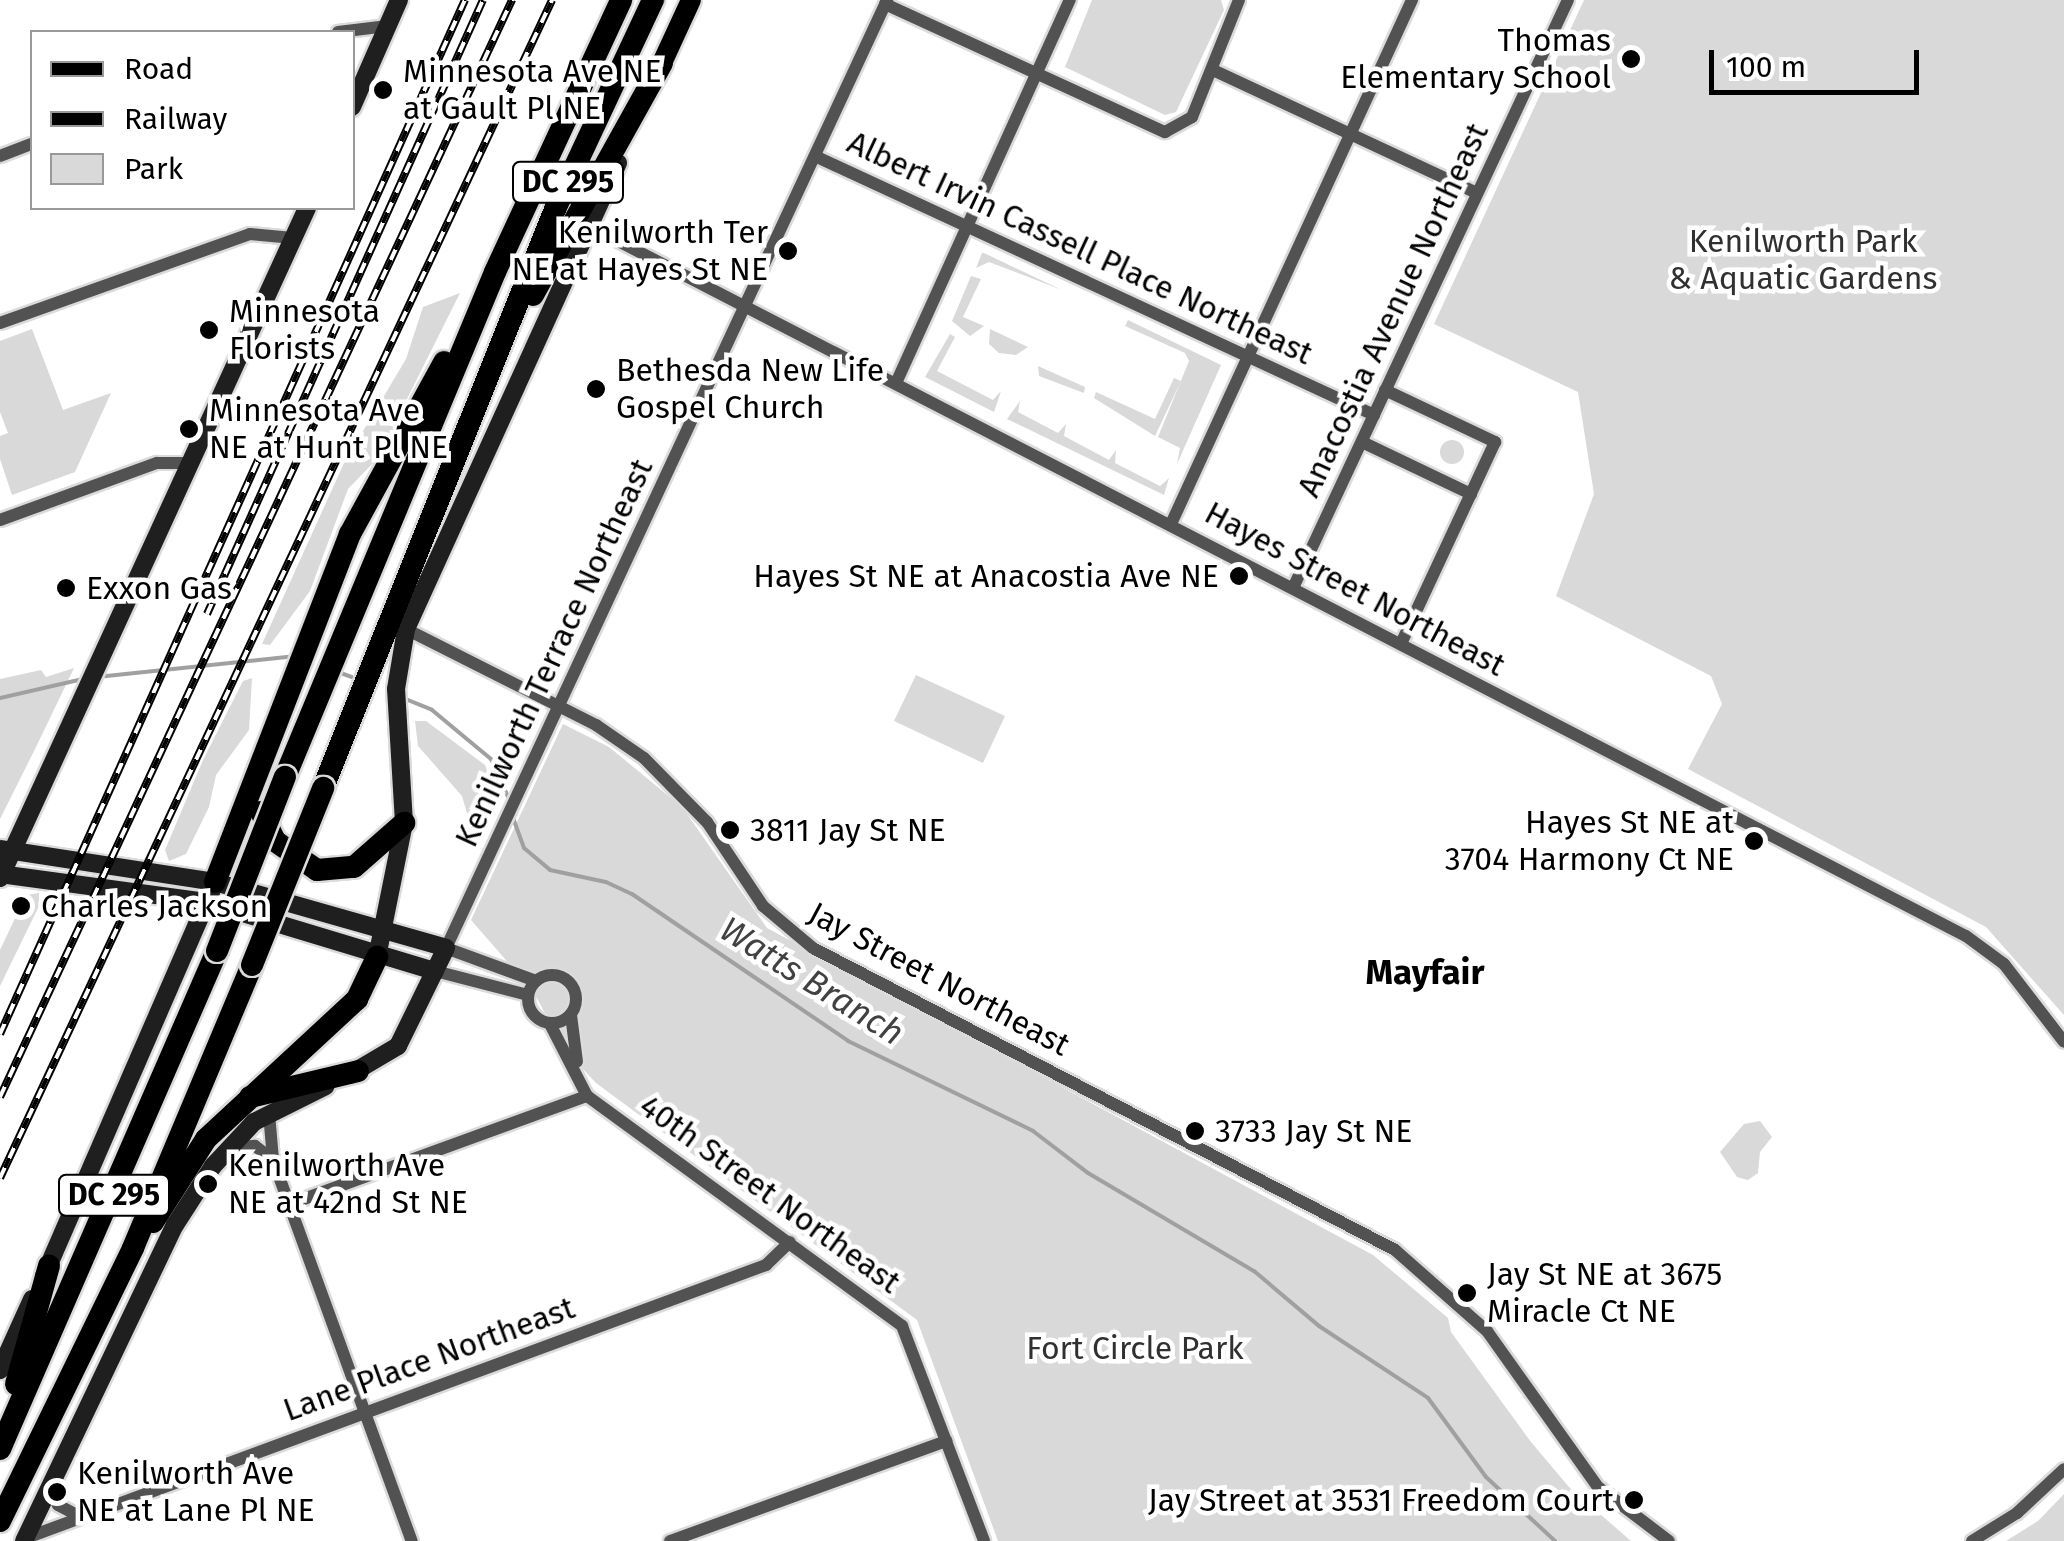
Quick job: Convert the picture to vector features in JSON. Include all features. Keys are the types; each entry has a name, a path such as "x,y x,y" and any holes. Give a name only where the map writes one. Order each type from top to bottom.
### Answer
{"highway":[{"name":"DC 295","path":"2,1442 216,951 315,698 495,272 621,0"},
{"name":"DC 295","path":"0,1521 133,1248 252,965 491,367 653,0"},
{"path":"491,367 662,63"},
{"path":"211,892 312,632 379,474 495,272"},
{"path":"258,779 262,816 275,841 317,870 365,861 404,822"},
{"path":"133,1248 206,1139 242,1100 332,1025 357,998 377,957"},
{"path":"242,1100 358,1070"},
{"path":"2,1442 50,1266"}],"main road":[{"path":"355,100 399,0"},
{"path":"377,957 404,822 397,730 398,666 406,629 691,0"},
{"path":"306,210 88,695 6,850 1,875 211,892 377,957 436,970"},
{"path":"6,850 384,930 446,948 398,1046 269,1113 223,1151 175,1225 25,1540"},
{"path":"0,1370 50,1266 211,892"}],"street":[{"path":"896,382 1070,0"},
{"path":"886,2 1164,132 1187,124 1240,0"},
{"path":"1171,524 1412,0"},
{"name":"Anacostia Avenue Northeast","path":"1293,588 1568,0"},
{"name":"Kenilworth Terrace Northeast","path":"446,948 818,157 886,2"},
{"path":"355,30 388,26"},
{"path":"1213,70 1477,193"},
{"path":"0,156 30,145"},
{"name":"Albert Irvin Cassell Place Northeast","path":"818,157 1374,415"},
{"name":"Hayes Street Northeast","path":"589,226 748,304 1966,936 2015,975 2064,1042"},
{"path":"0,324 250,234 293,238"},
{"path":"1386,390 1496,442 1400,644"},
{"path":"1362,442 1471,494"},
{"path":"0,520 157,464 192,462"},
{"name":"Jay Street Northeast","path":"406,629 613,735 672,783 763,906 799,939 1369,1233 1436,1281 1488,1331 1579,1465 1628,1514 1670,1541"},
{"path":"446,948 536,981"},
{"path":"436,970 528,995"},
{"path":"290,1204 587,1096 577,1069 550,1024 530,1011 528,995 536,981 551,975 566,979 576,992 571,1015 577,1069"},
{"path":"550,1024 571,1015"},
{"name":"40th Street Northeast","path":"587,1096 902,1326 984,1541"},
{"path":"269,1113 272,1160 412,1541"},
{"path":"223,1151 255,1146 272,1160"},
{"name":"Lane Place Northeast","path":"25,1540 78,1516 771,1263 790,1242"},
{"path":"670,1541 948,1441"},
{"path":"1972,1541 2017,1513 2064,1469"},
{"path":"50,1490 58,1505 78,1516"}],"green space":[{"path":"1092,0 1221,0 1224,10 1176,112 1165,115 1065,67"},
{"name":"Kenilworth Park & Aquatic Gardens","path":"1584,0 2064,0 2064,1015 1986,927 1688,769 1722,704 1711,676 1556,596 1594,494 1578,392 1434,324"},
{"path":"982,253 1062,290 989,262 976,268"},
{"path":"971,276 981,279 963,317 984,326 970,336 952,321"},
{"path":"460,293 377,459 348,489 310,591 270,645 262,644 344,463 406,359 423,307"},
{"path":"1128,320 1221,365 1177,464 1180,448 1158,437 1189,361 1185,353 1125,326"},
{"path":"32,329 63,410 111,393 75,472 12,495 0,459 0,436 8,433 0,412 0,341"},
{"path":"990,329 1028,347 1016,355 999,353 989,344"},
{"path":"950,334 955,337 937,371 993,400 1001,391 994,412 925,377"},
{"path":"1038,366 1085,387 1084,393 1039,376"},
{"path":"1174,378 1181,381 1155,436 1094,398 1096,392 1155,419"},
{"path":"1020,401 1018,412 1058,433 1066,424 1064,436 1109,460 1116,450 1115,463 1160,486 1169,478 1164,495 1007,419"},
{"path":"1452,440 1461,443 1461,461 1452,464 1443,461 1440,452 1443,443"},
{"path":"74,668 0,819 0,679 41,670 46,677"},
{"path":"916,675 1005,716 983,763 894,721"},
{"path":"252,678 249,730 216,775 209,807 186,854 169,861 165,850 203,760 243,681"},
{"path":"415,721 426,721 485,765 497,797 488,821 471,827 462,796 418,746"},
{"name":"Fort Circle Park","path":"563,724 609,747 682,807 767,928 1373,1255 1448,1318 1451,1332 1531,1442 1569,1487 1631,1541 998,1541 917,1320 596,1083 565,1050 533,991 471,920"},
{"path":"39,893 39,906 0,986 0,950 26,895"},
{"path":"1760,1121 1772,1137 1760,1152 1758,1173 1748,1180 1737,1177 1720,1152 1744,1124"},
{"path":"2064,1494 2064,1541 2006,1541 2038,1521"}],"waterway":[{"name":"Watts Branch","path":"97,677 296,656"},
{"name":"Watts Branch","path":"338,672 357,679"},
{"name":"Watts Branch","path":"0,698 83,679"},
{"name":"Watts Branch","path":"403,698 432,710 491,759 510,801"},
{"name":"Watts Branch","path":"512,815 524,848 550,870 606,882 632,894 848,1041 1033,1131 1088,1173 1254,1271 1319,1326 1428,1398 1486,1477 1555,1541"}],"railway":[{"path":"0,1034 465,0"},
{"path":"207,614 483,0"},
{"path":"0,1097 512,0"},
{"path":"0,1178 552,0"}],"place":[{"name":"Thomas Elementary School","path":"1631,59"},
{"name":"Minnesota Ave NE at Gault Pl NE","path":"383,90"},
{"name":"Kenilworth Ter NE at Hayes St NE","path":"788,251"},
{"name":"Minnesota Florists","path":"209,330"},
{"name":"Bethesda New Life Gospel Church","path":"596,389"},
{"name":"Minnesota Ave NE at Hunt Pl NE","path":"189,429"},
{"name":"Hayes St NE at Anacostia Ave NE","path":"1239,576"},
{"name":"Exxon Gas","path":"66,588"},
{"name":"3811 Jay St NE","path":"730,830"},
{"name":"Hayes St NE at 3704 Harmony Ct NE","path":"1754,841"},
{"name":"Charles Jackson","path":"21,906"},
{"name":"3733 Jay St NE","path":"1195,1131"},
{"name":"Kenilworth Ave NE at 42nd St NE","path":"208,1184"},
{"name":"Jay St NE at 3675 Miracle Ct NE","path":"1467,1293"},
{"name":"Kenilworth Ave NE at Lane Pl NE","path":"57,1492"},
{"name":"Jay Street at 3531 Freedom Court","path":"1634,1500"}],"district":[{"name":"Mayfair","path":"1425,972"}]}
